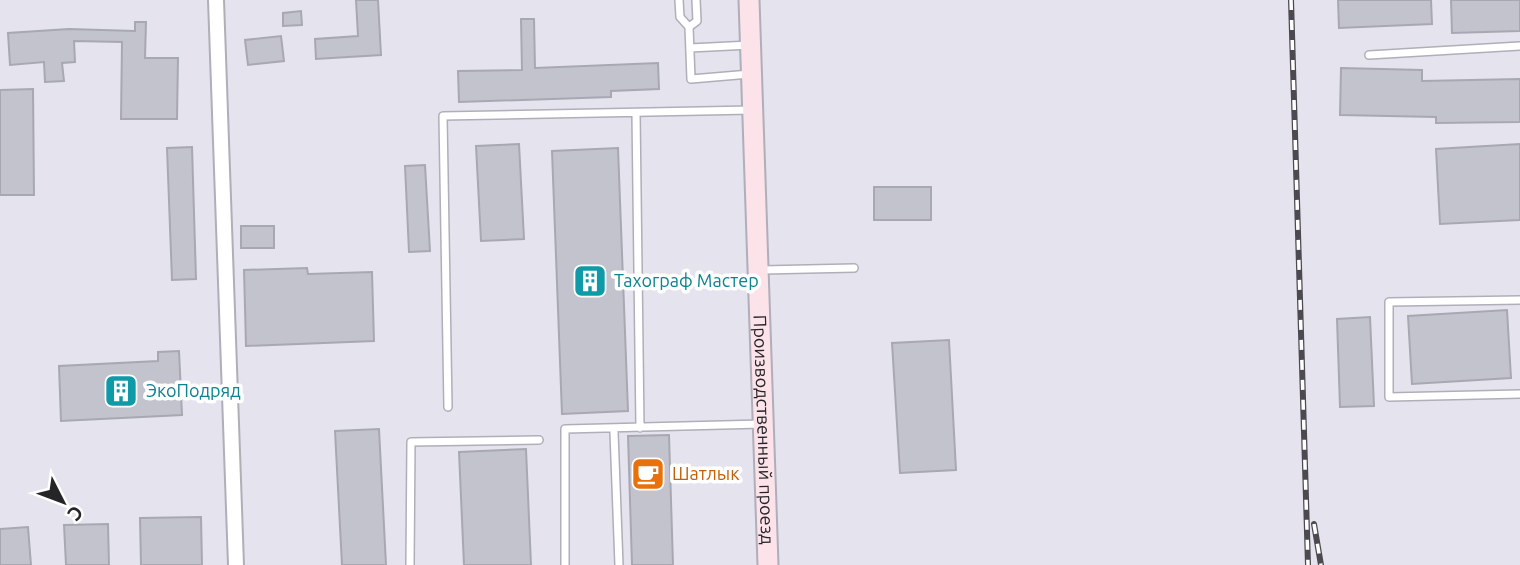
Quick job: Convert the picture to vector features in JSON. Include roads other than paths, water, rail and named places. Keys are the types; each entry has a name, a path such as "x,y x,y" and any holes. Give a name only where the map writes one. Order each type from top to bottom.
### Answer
{"street":[{"path":"216,0 236,565"},
{"name":"Производственный проезд","path":"749,0 768,565"}],"lane":[{"path":"679,0 680,17 690,27 691,79 751,74"},
{"path":"690,27 697,21 696,0"},
{"path":"690,48 750,45"},
{"path":"1369,55 1520,46"},
{"path":"448,407 443,116 752,110"},
{"path":"636,113 640,428"},
{"path":"758,270 854,268"},
{"path":"1520,300 1389,302 1389,397 1520,394"},
{"path":"565,565 565,429 763,424"},
{"path":"614,432 619,565"},
{"path":"410,565 411,442 539,440"}],"railway":[{"path":"1291,0 1308,565"},
{"path":"1314,524 1321,565"}],"place":[{"name":"Тахограф Мастер","path":"590,281"},
{"name":"ЭкоПодряд","path":"121,391"},
{"name":"Шатлык","path":"648,474"}]}
